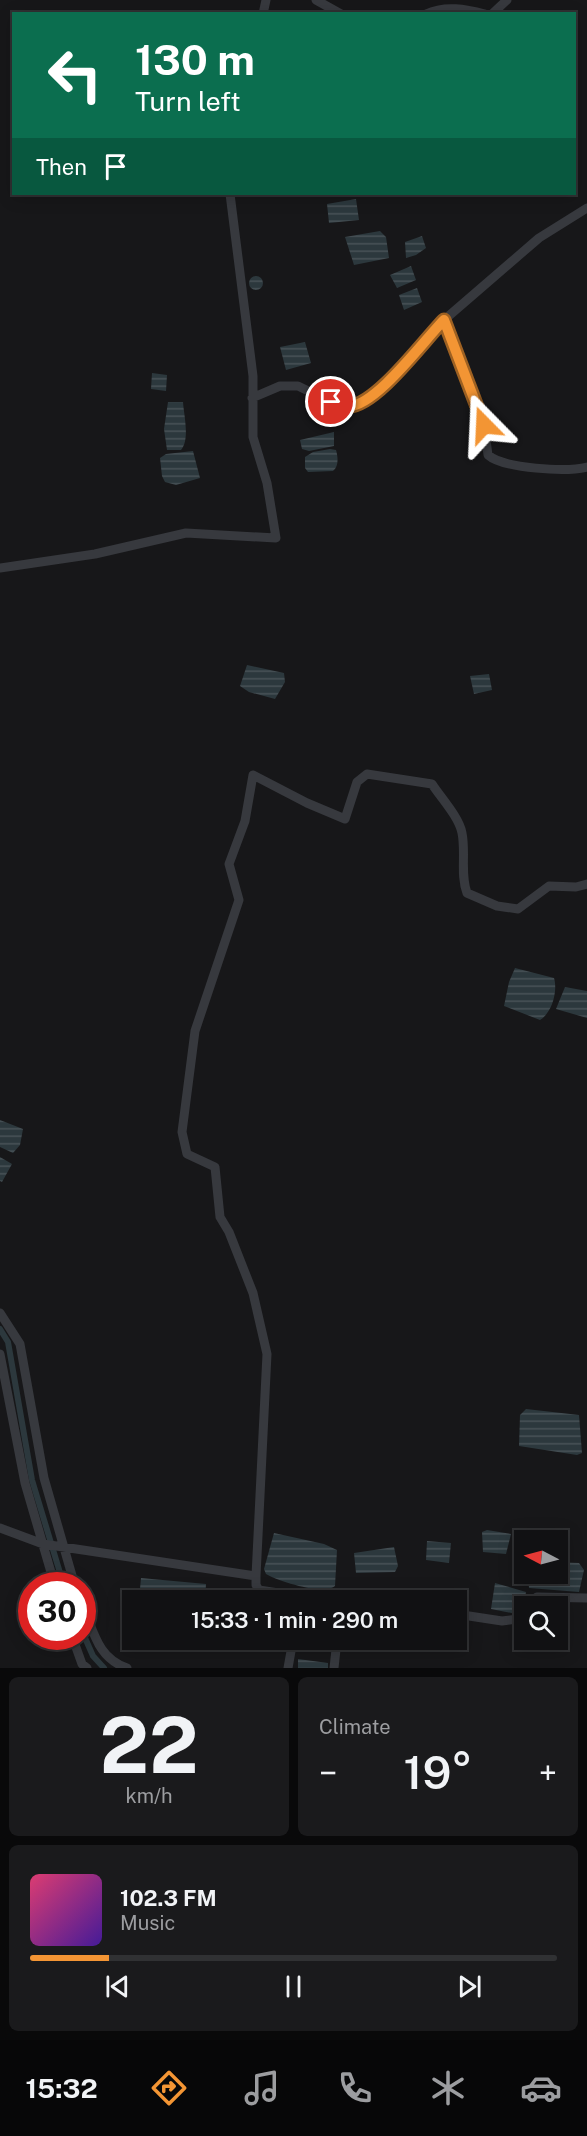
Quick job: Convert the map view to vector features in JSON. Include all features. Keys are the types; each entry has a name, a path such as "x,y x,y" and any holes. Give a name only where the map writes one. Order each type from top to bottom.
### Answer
{"street":[{"path":"316,0 337,12"},
{"path":"494,12 507,0"},
{"path":"430,12 464,8 478,12"},
{"path":"0,568 96,554 186,533 276,538 267,483 253,437 253,376 248,323 230,195"},
{"path":"252,398 279,386 298,386 331,402 350,406 366,401 413,357 444,320 539,238 587,208"},
{"path":"444,320 484,425 488,455 500,463 526,468 587,467"},
{"path":"259,1590 256,1585 256,1576 267,1354 253,1293 229,1232 220,1217 215,1167 187,1154 182,1132 195,1031 239,900 229,864 245,821 254,775 307,804 345,819 357,782 367,774 432,784 462,830 465,873 463,882 467,893 497,906 518,909 549,886 576,887 587,884"},
{"path":"0,1313 20,1344 44,1478 71,1572"},
{"path":"0,1354 25,1484 51,1572"},
{"path":"0,1528 42,1544 256,1576"},
{"path":"568,1598 587,1598"},
{"path":"467,1616 502,1621 514,1619"},
{"path":"96,1637 104,1656 113,1663 127,1668"},
{"path":"77,1650 82,1664 87,1668"},
{"path":"288,1668 291,1650"},
{"path":"334,1668 336,1650"}],"shaded area":[{"path":"356,199 359,220 329,223 327,204"},
{"path":"380,231 386,237 389,258 354,265 345,237"},
{"path":"422,236 426,248 406,258 405,242"},
{"path":"411,266 416,280 397,288 390,275"},
{"path":"253,276 259,276 263,283 259,290 253,290 249,286 249,280"},
{"path":"417,288 422,302 404,310 399,295"},
{"path":"305,342 311,363 286,370 280,347"},
{"path":"152,373 167,375 166,391 151,389"},
{"path":"168,402 183,402 186,434 181,450 167,450 164,429"},
{"path":"334,432 334,446 309,451 302,449 300,440"},
{"path":"336,450 335,469 308,472 305,468 305,457 313,452"},
{"path":"193,451 200,478 176,485 165,482 160,458 166,454"},
{"path":"247,665 284,673 285,682 275,699 249,692 240,686"},
{"path":"489,674 492,690 474,694 470,676"},
{"path":"515,968 554,978 553,1001 548,1012 540,1020 504,1006 509,982"},
{"path":"565,987 587,991 587,1018 556,1009"},
{"path":"0,1120 23,1129 20,1145 13,1153 0,1147"},
{"path":"0,1157 12,1164 2,1182 0,1181"},
{"path":"526,1409 579,1415 582,1453 577,1455 519,1446 520,1415"},
{"path":"487,1530 511,1534 506,1554 483,1552 482,1532"},
{"path":"274,1533 324,1544 337,1550 335,1586 329,1589 311,1588 290,1584 266,1574 264,1569"},
{"path":"427,1541 451,1543 449,1563 426,1560"},
{"path":"394,1547 398,1566 395,1572 356,1573 354,1553"},
{"path":"568,1562 579,1563 584,1570 579,1592 529,1588 529,1584 568,1584"},
{"path":"141,1578 206,1584 206,1590 140,1590"},
{"path":"495,1583 526,1592 525,1596 514,1596 514,1613 491,1609"},
{"path":"298,1659 328,1663 328,1668 298,1668"}],"waterway":[{"path":"0,1329 8,1342 32,1480 60,1572"},
{"path":"90,1650 104,1668"}],"route":[{"path":"331,402 350,406 366,401 413,357 444,320 484,425"}]}
